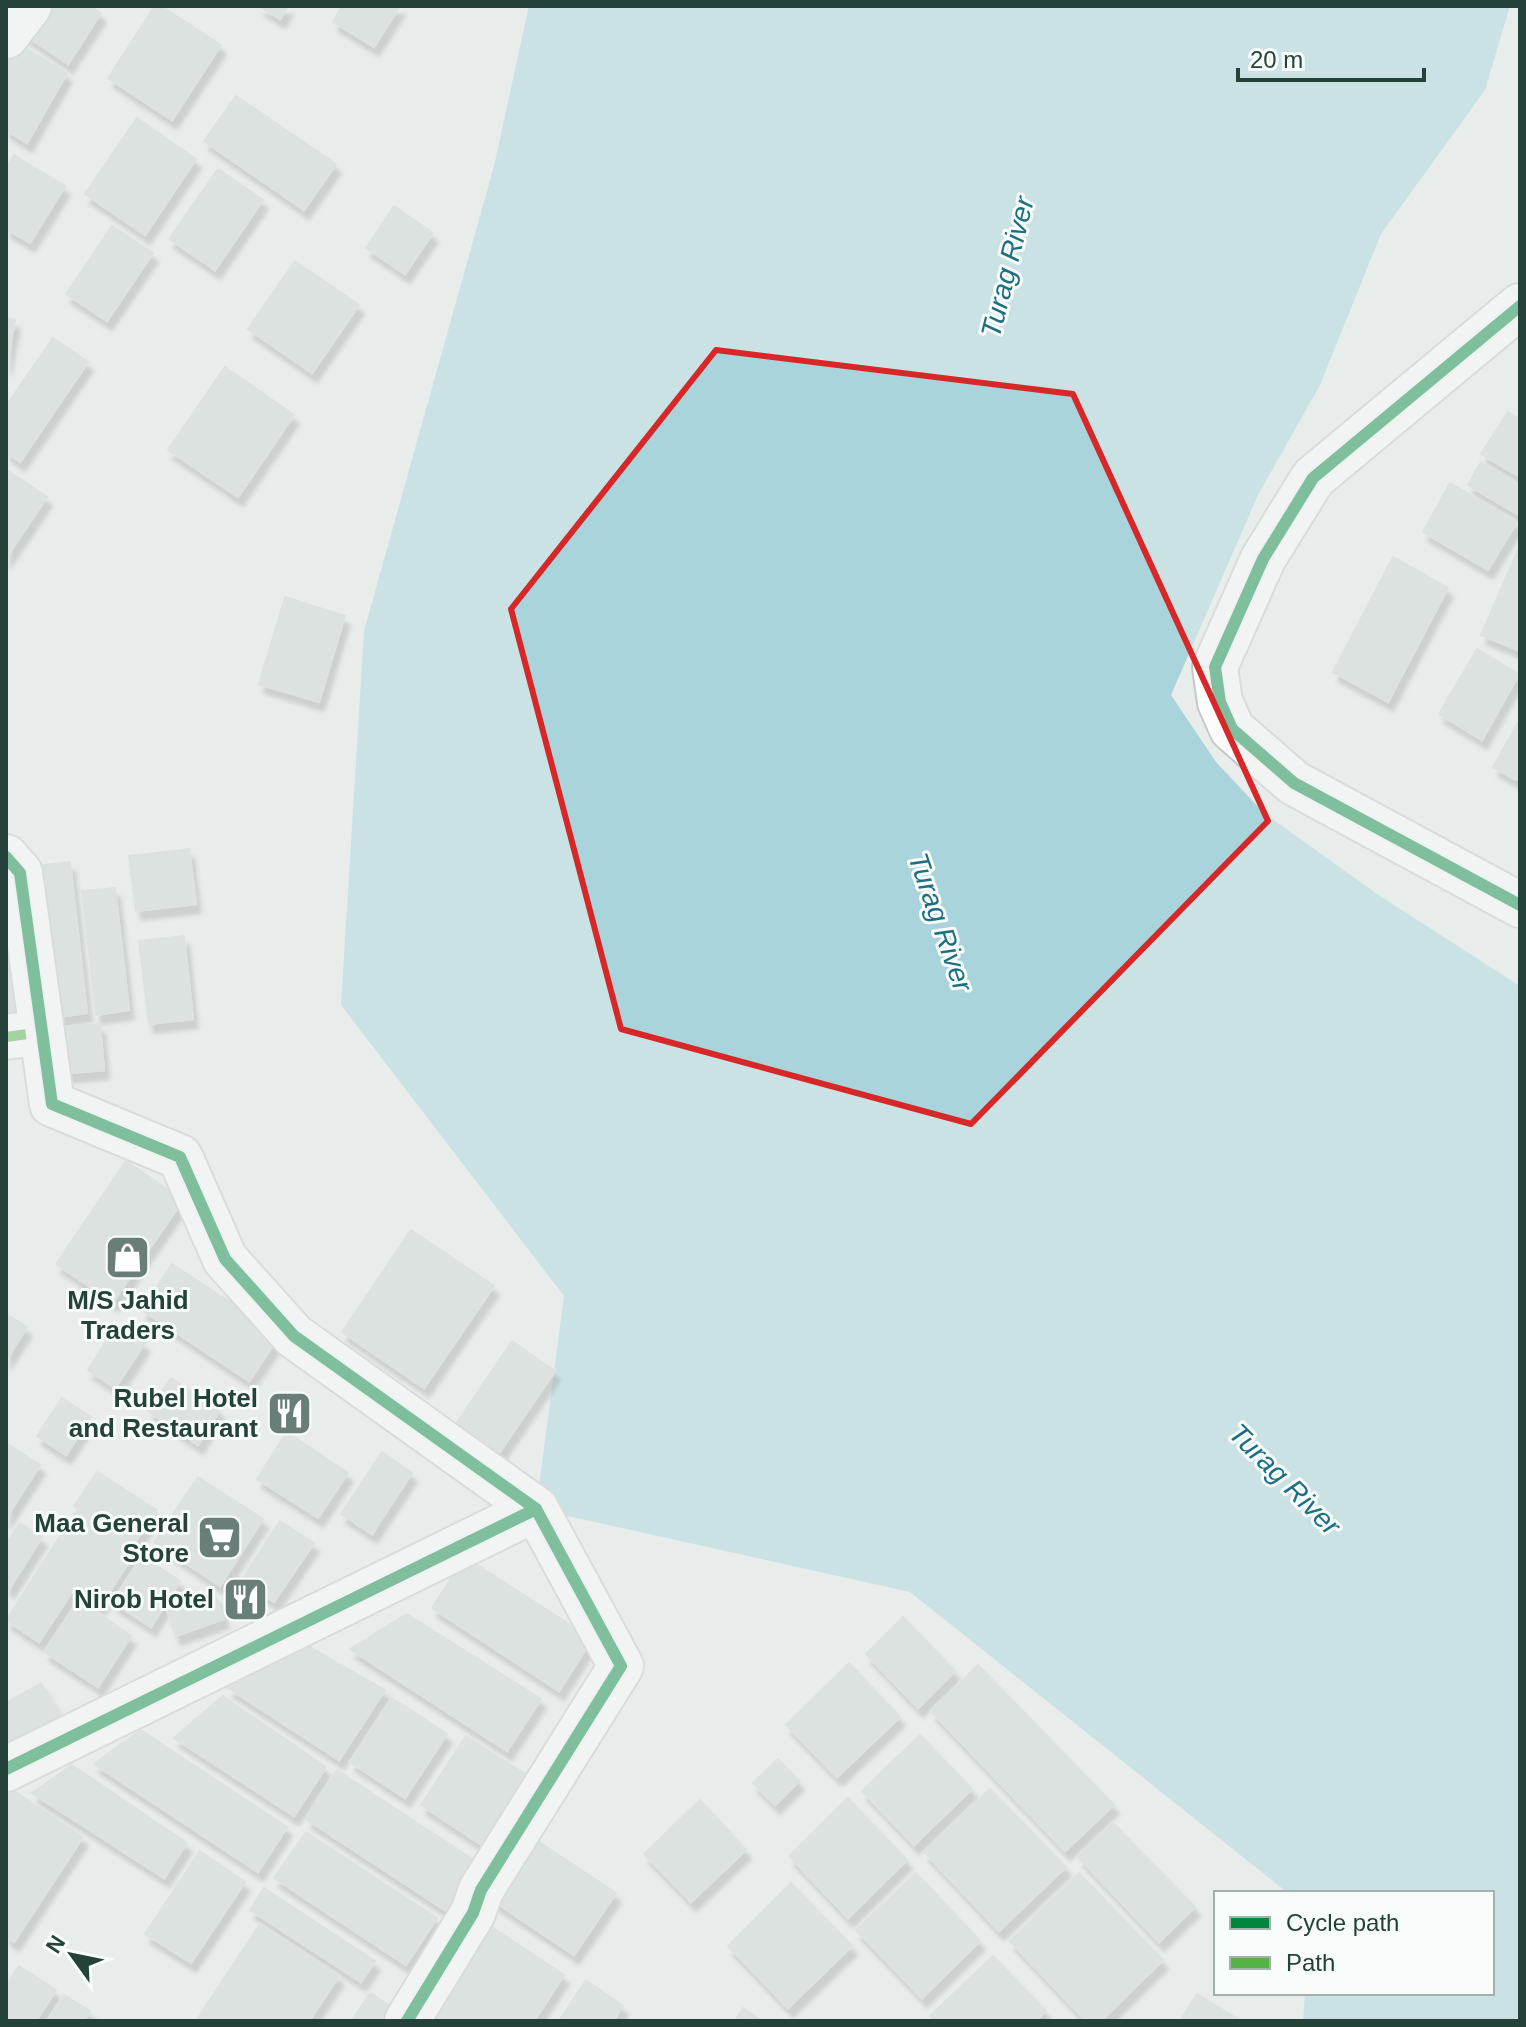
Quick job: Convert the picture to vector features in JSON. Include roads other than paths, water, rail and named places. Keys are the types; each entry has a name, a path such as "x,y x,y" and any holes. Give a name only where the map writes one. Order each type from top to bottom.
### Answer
{"street":[{"path":"6,36 29,6"},
{"path":"1520,306 1313,478 1263,559 1215,667 1220,702 1232,729 1294,783 1520,905"},
{"path":"6,857 20,873 24,1035 52,1104 180,1157 225,1259 294,1336 536,1509 621,1666 481,1890 473,1913 407,2021"},
{"path":"6,1769 536,1509"}],"water":[{"name":"Turag River","path":"529,6 1510,6 1485,90 1381,234 1320,385 1258,495 1171,695 1216,762 1264,813 1380,896 1520,986 1520,2021 1303,2021 1305,1995 1494,1995 1494,1891 1285,1891 910,1592 536,1509 564,1296 341,1005 364,631 494,166"}],"place":[{"name":"M/S Jahid Traders","path":"128,1257"},
{"name":"Rubel Hotel and Restaurant","path":"289,1413"},
{"name":"Maa General Store","path":"220,1538"},
{"name":"Nirob Hotel","path":"245,1599"}]}
